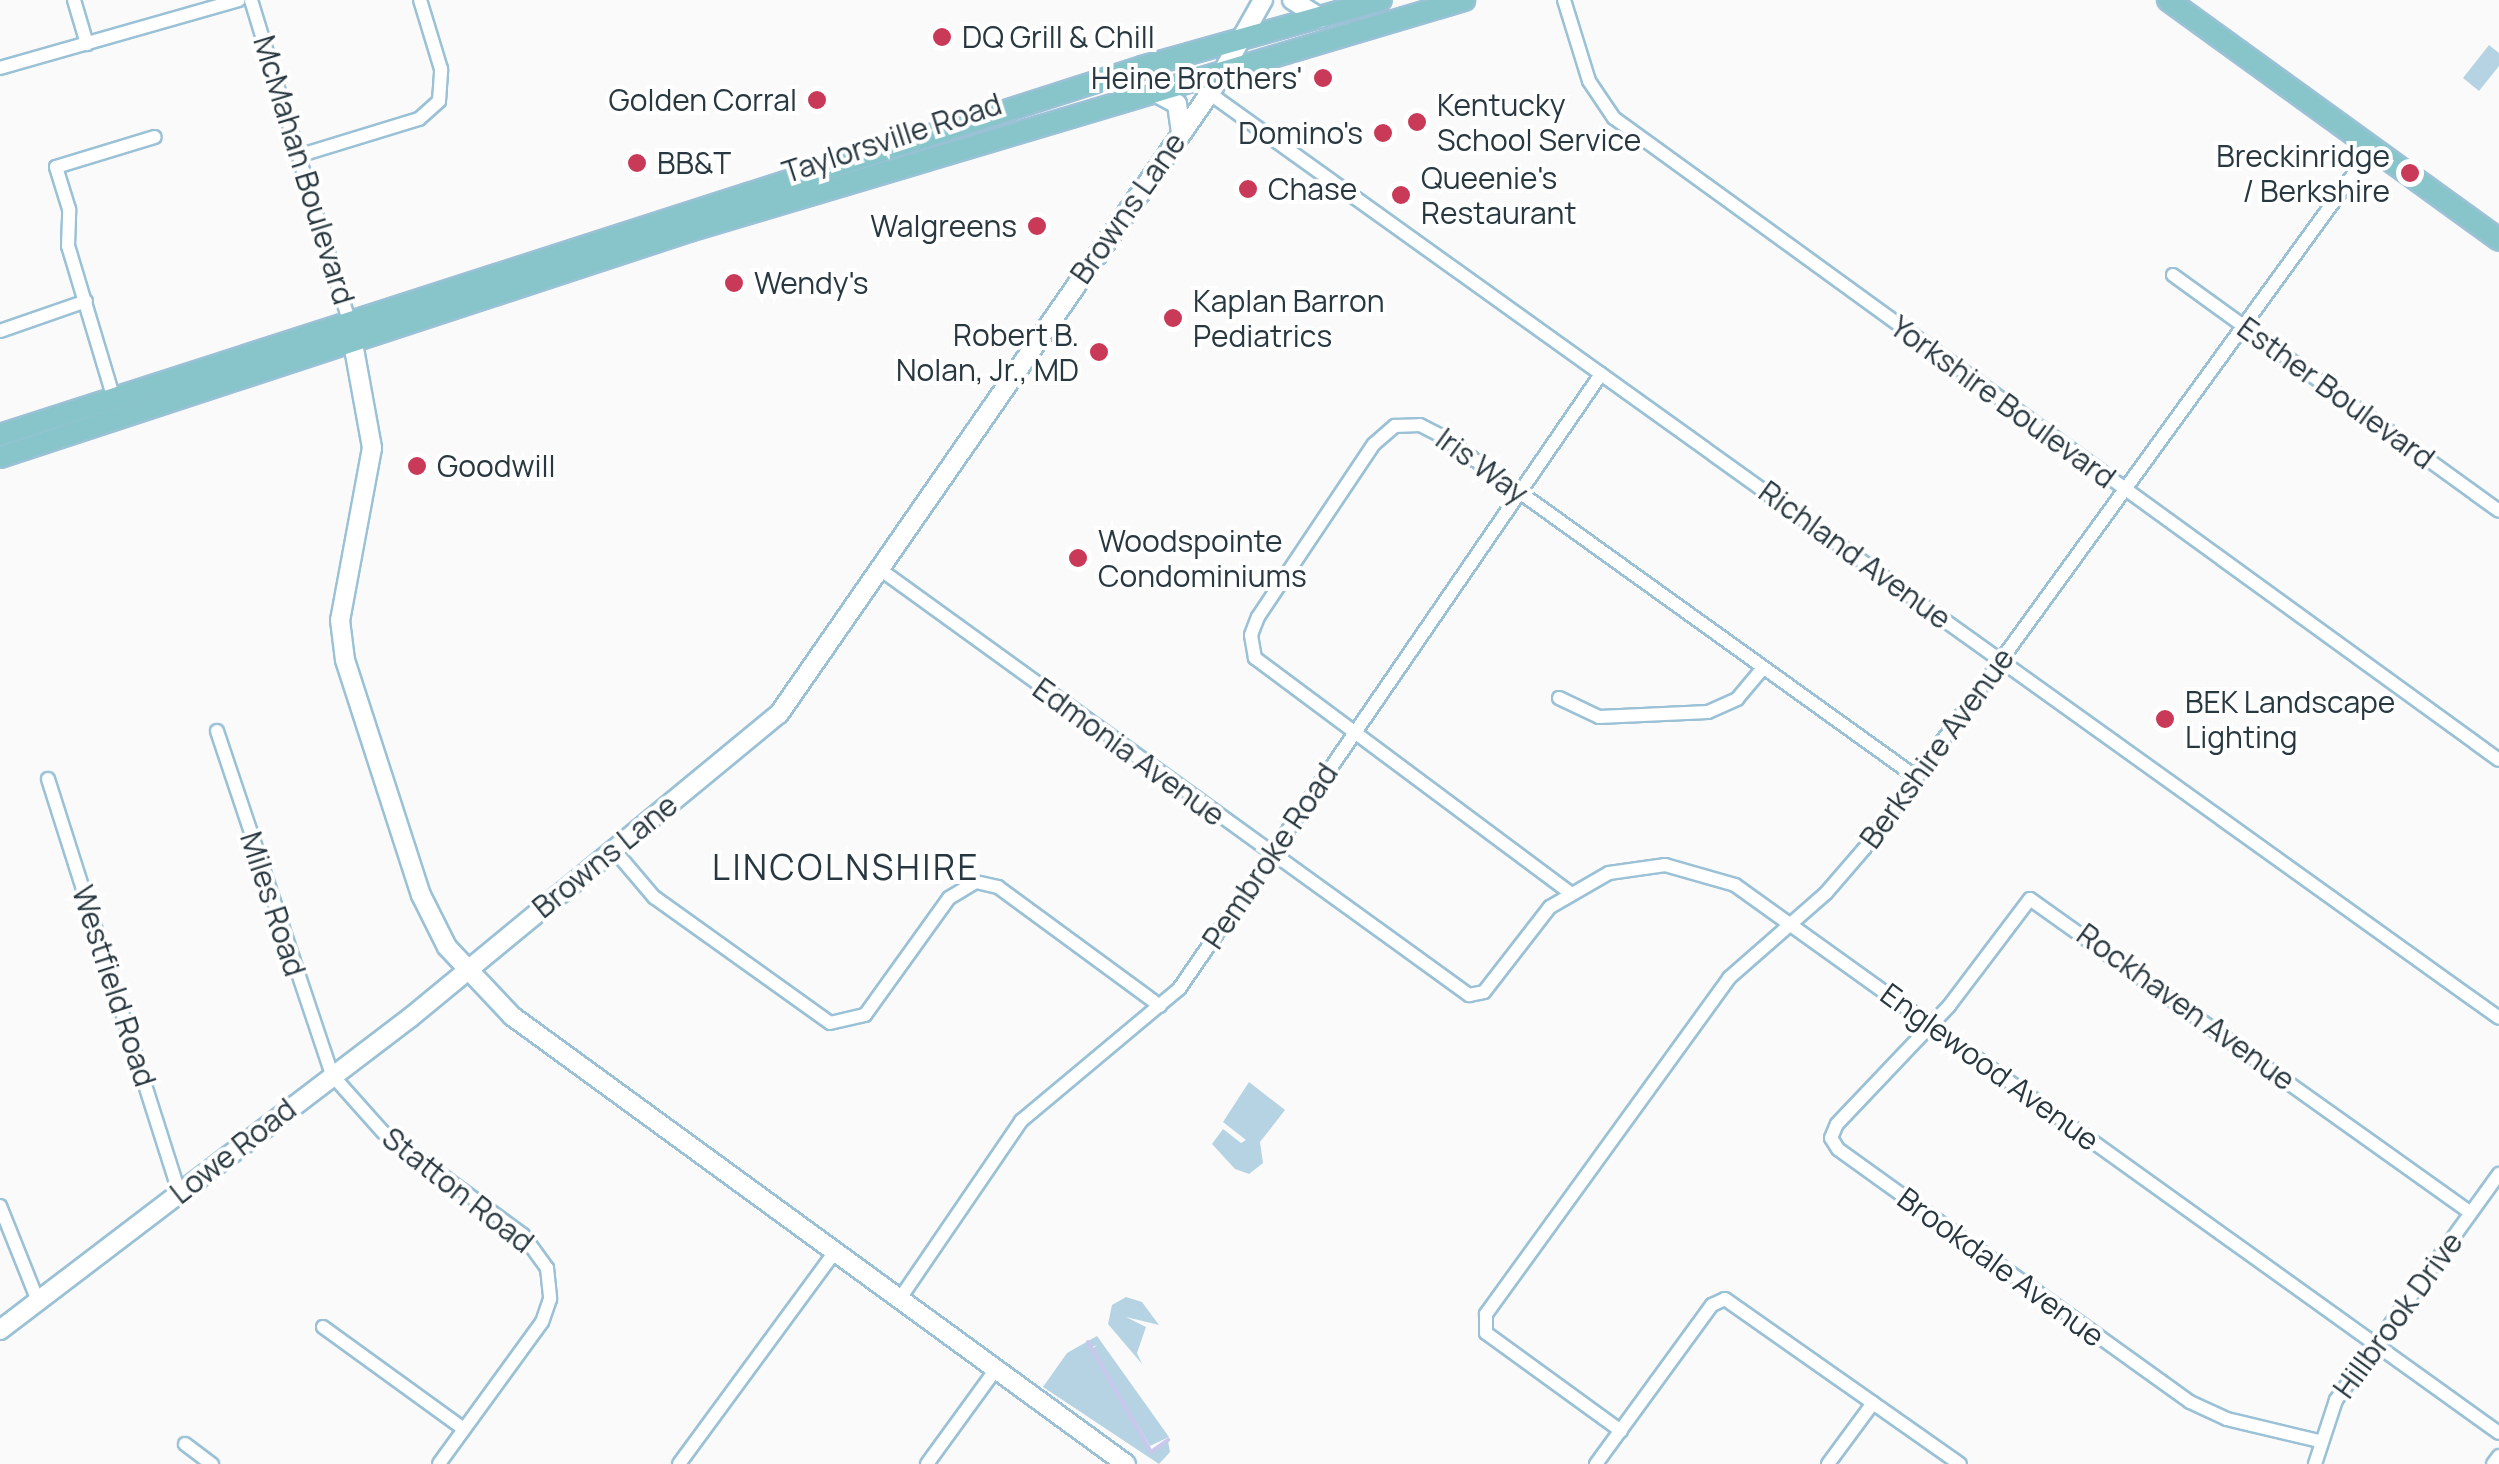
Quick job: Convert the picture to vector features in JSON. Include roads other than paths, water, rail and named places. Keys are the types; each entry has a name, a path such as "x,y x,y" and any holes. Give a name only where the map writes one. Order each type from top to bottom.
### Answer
{"main road":[{"name":"Taylorsville Road","path":"0,457 351,333 1238,41 1382,0"},
{"name":"Taylorsville Road","path":"0,435 114,398 351,333 1149,89 1464,0"},
{"path":"2168,0 2499,240"}],"street":[{"path":"74,0 87,44"},
{"path":"0,68 238,0"},
{"name":"McMahan Boulevard","path":"250,0 301,155 351,333 372,448 340,620 344,660 421,895 464,972"},
{"path":"301,155 419,120 438,101 441,69 420,0"},
{"name":"Browns Lane","path":"464,972 779,714 1209,93 1262,0"},
{"path":"1292,0 1321,18"},
{"name":"Yorkshire Boulevard","path":"1564,0 1588,81 1614,118 2499,760"},
{"path":"1149,89 1177,104 1182,130"},
{"name":"Richland Avenue","path":"1209,93 2499,1018"},
{"path":"114,398 68,246 69,209 56,167 156,138"},
{"name":"Berkshire Avenue","path":"1621,1432 1484,1329 1486,1314 1729,978 1847,870 2374,146"},
{"name":"Esther Boulevard","path":"2173,275 2499,511"},
{"path":"0,331 86,301"},
{"name":"Pembroke Road","path":"899,1300 1021,1121 1180,989 1601,374"},
{"name":"Iris Way","path":"1570,892 1263,668 1251,635 1374,444 1395,426 1420,424 1916,777"},
{"name":"Edmonia Avenue","path":"881,570 1273,854 1479,996"},
{"path":"1559,698 1599,717 1708,712 1737,699 1763,668"},
{"name":"Miles Road","path":"217,731 332,1075"},
{"name":"Westfield Road","path":"48,779 179,1192"},
{"path":"614,850 654,897 830,1023 865,1015 949,898 976,882 998,887 1160,1006"},
{"name":"Englewood Avenue","path":"1479,996 1536,921 1570,892 1624,868 1678,866 1724,879 1791,923 2499,1433"},
{"name":"Rockhaven Avenue","path":"1932,1025 2018,909 2036,900 2471,1213"},
{"path":"464,972 512,1016 1126,1464"},
{"name":"Lowe Road","path":"0,1330 464,972"},
{"name":"Brookdale Avenue","path":"1932,1025 1870,1082 1837,1124 1833,1144 2190,1402 2227,1419 2319,1440"},
{"name":"Statton Road","path":"332,1075 383,1132 531,1242 548,1268 550,1299 542,1322 439,1464"},
{"name":"Hillbrook Drive","path":"2315,1464 2319,1440 2336,1400 2499,1174"},
{"path":"0,1206 38,1301"},
{"path":"679,1464 834,1253"},
{"path":"1596,1464 1721,1299 1735,1302 1960,1464"},
{"path":"322,1327 464,1429"},
{"path":"926,1464 996,1370"},
{"path":"1828,1464 1873,1404"},
{"path":"185,1444 212,1464"},
{"path":"2493,1464 2499,1456"}],"waterway":[{"path":"1088,1342 1151,1452"},
{"path":"1151,1452 1168,1440"}],"place":[{"name":"DQ Grill & Chill","path":"942,37"},
{"name":"Heine Brothers'","path":"1323,78"},
{"name":"Golden Corral","path":"817,100"},
{"name":"Kentucky School Service","path":"1417,122"},
{"name":"Domino's","path":"1383,133"},
{"name":"BB&T","path":"637,163"},
{"name":"Breckinridge / Berkshire","path":"2410,173"},
{"name":"Chase","path":"1248,189"},
{"name":"Queenie's Restaurant","path":"1401,195"},
{"name":"Walgreens","path":"1037,226"},
{"name":"Wendy's","path":"734,283"},
{"name":"Kaplan Barron Pediatrics","path":"1173,318"},
{"name":"Robert B. Nolan, Jr., MD","path":"1099,352"},
{"name":"Goodwill","path":"417,466"},
{"name":"Woodspointe Condominiums","path":"1078,558"},
{"name":"BEK Landscape Lighting","path":"2165,719"}],"district":[{"name":"LINCOLNSHIRE","path":"846,867"}]}
